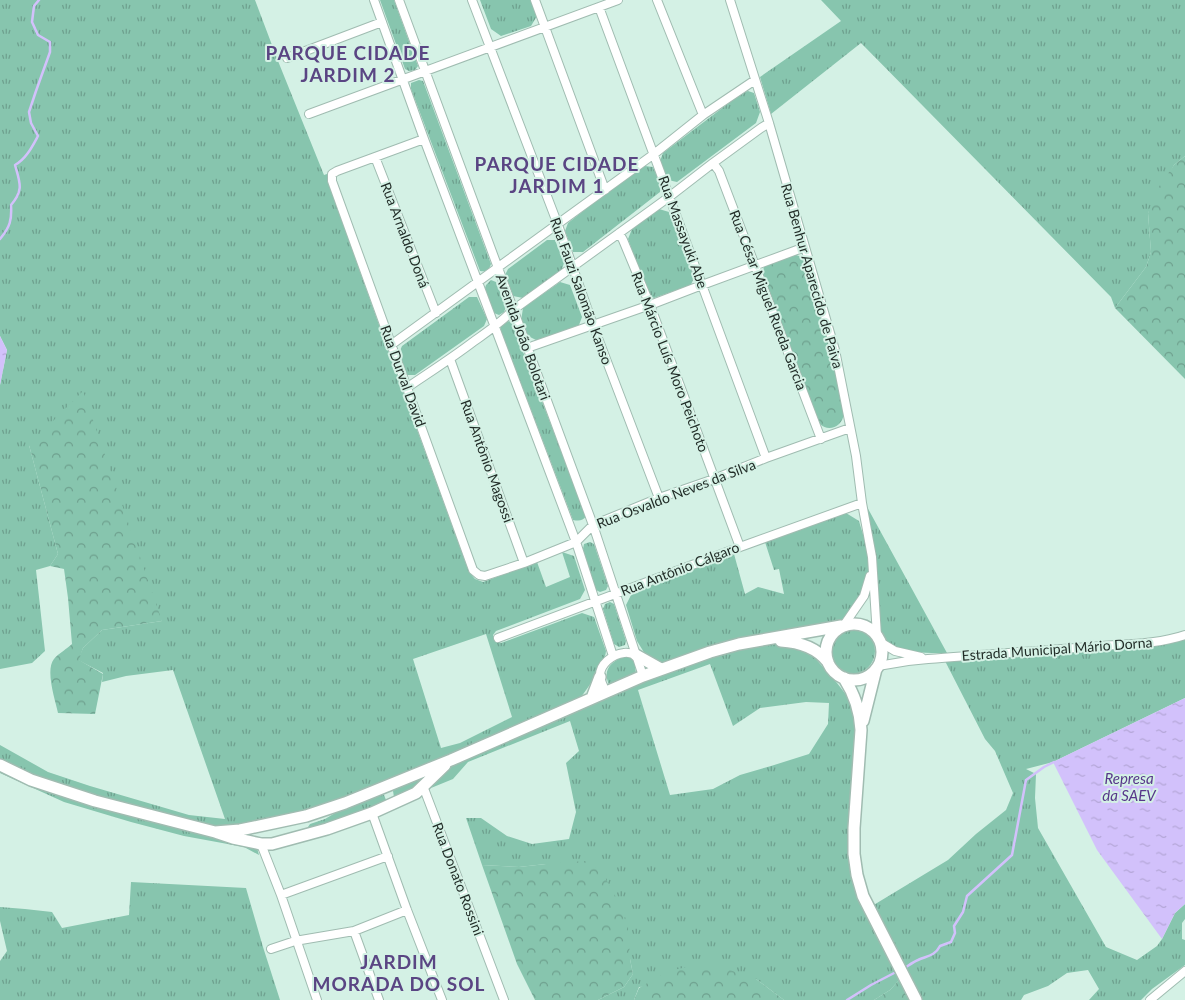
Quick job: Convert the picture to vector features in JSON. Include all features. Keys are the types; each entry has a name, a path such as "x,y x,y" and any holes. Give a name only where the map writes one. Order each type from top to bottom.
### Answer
{"main road":[{"path":"215,832 240,830 297,818 345,803 451,760 643,676 710,652 739,644 854,623 867,627 878,639 882,650 872,682 861,730"},
{"path":"828,662 827,642 833,633 843,626"},
{"path":"766,640 794,642 814,649 822,655 834,672 844,678 856,680 867,676 877,668"},
{"path":"636,655 661,669"},
{"path":"592,698 600,676"},
{"path":"844,678 860,714 861,730 854,828 854,854 857,875 863,896 916,1000"},
{"path":"0,765 31,780 95,801 234,838 261,844 272,844 326,829 391,805 416,793 451,760"},
{"path":"384,787 391,805"},
{"path":"307,834 305,826 307,823 336,811 345,803"}],"street":[{"name":"Avenida João Bolotari","path":"374,0 576,542 613,656"},
{"name":"Avenida João Bolotari","path":"399,0 593,525 643,676"},
{"name":"Rua Fauzi Salomão Kanso","path":"472,0 659,498"},
{"path":"535,0 605,190"},
{"path":"310,114 618,0"},
{"path":"657,0 703,115"},
{"name":"Rua Benhur Aparecido de Paiva","path":"730,0 769,123 835,350 856,456 872,557 878,639"},
{"name":"Rua Massayuki Abe","path":"599,7 766,458"},
{"path":"287,58 382,22"},
{"path":"391,345 558,225 703,115 755,80"},
{"path":"408,387 495,327 513,310 669,197 713,162 769,123"},
{"path":"374,156 424,138"},
{"name":"Rua Durval David","path":"374,156 337,171 332,174 332,181 474,570 479,576"},
{"name":"Rua Arnaldo Doná","path":"374,156 436,314"},
{"name":"Rua César Miguel Rueda Garcia","path":"713,162 719,171 821,439"},
{"name":"Rua Márcio Luís Moro Peichoto","path":"619,233 650,305 740,547"},
{"path":"527,348 650,305 805,247"},
{"name":"Rua Antônio Magossi","path":"450,359 524,563"},
{"name":"Rua Osvaldo Neves da Silva","path":"479,576 485,576 524,563 576,542 593,525 659,498 714,480 766,458 850,428"},
{"name":"Rua Antônio Cálgaro","path":"498,638 862,503"},
{"name":"Rua Benhur Aparecido de Paiva","path":"843,626 864,596 870,578 872,557"},
{"name":"Estrada Municipal Mário Dorna","path":"928,659 1139,643 1174,639 1185,635"},
{"path":"878,639 901,653 928,659"},
{"path":"606,692 600,676 602,668 607,661 613,656 625,652 636,655"},
{"path":"877,668 908,661 928,659"},
{"name":"Rua Donato Rossini","path":"423,786 504,1000"},
{"path":"372,813 442,1000"},
{"path":"261,844 317,1000"},
{"path":"280,895 388,856"},
{"path":"271,949 295,941 354,931 407,910"},
{"path":"354,931 379,1000"},
{"path":"1155,998 1185,971"}],"green space":[{"path":"0,0 255,0 324,175 327,174 328,182 469,572 475,579 483,582 537,562 546,587 570,577 562,552 574,556 585,590 580,599 496,631 493,635 495,640 501,643 582,613 594,617 606,651 596,676 580,698 344,802 223,830 94,797 31,777 0,762 0,745 48,772 90,786 189,815 225,819 173,670 126,676 102,682 103,673 78,660 83,648 102,630 162,621 29,445 58,554 50,566 36,570 45,651 32,663 0,669 0,385 7,350 0,336","holes":["486,634 512,717 460,743 441,748 413,659"]},
{"path":"380,0 394,0 418,66 415,70 409,71 405,69"},
{"path":"480,0 531,0 537,16 531,26 501,36 491,29"},
{"path":"821,0 1185,0 1185,156 1174,165 1148,213 1151,252 1146,267 1115,308 1111,297 861,43 771,114 760,77 841,21"},
{"path":"419,80 423,81 491,264 486,271 480,271 411,89 411,83"},
{"path":"748,91 754,93 760,112 756,123 677,182 668,180 660,161 663,153 742,93"},
{"path":"1185,156 1185,379 1115,308 1146,267 1151,252 1148,213 1156,191 1174,165"},
{"path":"645,166 653,167 661,185 660,192 583,252 573,252 565,231 568,223 606,193"},
{"path":"659,209 669,212 694,277 691,285 654,298 648,295 628,239 632,229"},
{"path":"547,240 555,240 564,263 562,269 523,298 513,296 505,275 508,269"},
{"path":"796,255 802,257 805,261 831,351 844,413 838,425 831,428 820,424 762,273 764,267 771,263"},
{"path":"491,280 496,282 506,307 504,312 499,315 494,313 485,288"},
{"path":"560,282 570,285 582,317 579,325 538,341 528,336 521,321 523,308"},
{"path":"469,297 477,297 487,319 484,326 415,375 407,375 399,353 402,346"},
{"path":"509,321 512,323 586,516 582,520 573,520 501,331 501,326"},
{"path":"83,391 162,621 102,630 83,648 79,660 103,674 95,714 58,713 51,685 51,664 56,657 72,644 68,598 64,569 50,566 58,554 29,445"},
{"path":"866,505 947,653 903,650 885,639 881,633"},
{"path":"846,513 859,521 867,547 869,565 862,592 840,622 661,664 645,654 637,641 626,605 633,591 734,554 745,594 758,587 784,594 779,569 774,570 765,542"},
{"path":"590,542 594,544 608,586 606,590 600,592 596,590 583,549 584,544"},
{"path":"610,602 614,604 626,641 625,645 619,647 614,644 603,609 605,604"},
{"path":"852,628 865,632 871,638 875,651 871,664 865,670 852,674 839,670 833,664 829,651 833,638 839,632"},
{"path":"1185,639 1185,698 1053,762 1026,769 1036,774 1035,798 1038,828 1106,947 1137,960 1157,946 1175,913 1185,904 1182,939 1185,940 1185,965 1152,989 1141,1000 1089,1000 1099,989 1088,970 1067,973 1048,986 1024,995 1021,1000 919,1000 872,906 948,860 1006,810 1013,793 995,751 985,739 945,661 1140,648"},
{"path":"767,643 792,645 815,658 854,705 856,717 860,897 888,957 901,978 890,990 874,1000 784,1000 756,979 639,987 634,1000 598,1000 624,987 633,974 630,959 546,864 519,867 482,865 466,818 481,818 507,836 532,844 569,839 576,812 566,763 579,751 570,721 468,762 453,779 431,788 436,780 454,762 592,702 710,655","holes":["710,664 733,726 760,708 806,702 829,703 828,724 809,754 740,775 713,789 670,795 638,690"]},
{"path":"624,656 633,660 636,674 610,687 607,676 608,668"},
{"path":"0,768 257,848 259,855 244,847 184,836 64,802 0,773"},
{"path":"437,770 414,791 394,797 394,788"},
{"path":"379,794 384,795 386,800 369,809 308,830 310,824 325,819 347,806"},
{"path":"585,861 602,872 617,899 628,927 633,974 624,987 598,1000 535,1000 517,964 482,865 519,867"},
{"path":"131,882 246,888 280,1000 0,1000 0,961 7,951 0,921 0,907 52,912 62,928 129,915"},
{"path":"715,965 756,979 784,1000 634,1000 639,988 668,971 692,966"},
{"path":"901,978 912,1000 874,1000 890,990"}],"water":[{"path":"0,336 7,350 0,385"},
{"name":"Represa da SAEV","path":"1185,698 1185,904 1175,913 1162,939 1097,850 1053,762"}],"waterway":[{"path":"0,239 8,227 11,219 11,205 18,195 20,186 15,165 26,156 38,136 31,123 29,112 50,52 50,42 38,35 32,22 34,6 39,0"},
{"path":"903,969 933,954 940,946 951,942 955,933 954,926 963,912 967,896 1012,855 1026,780 1054,762"},
{"path":"847,1000 898,971"}],"district":[{"name":"PARQUE CIDADE JARDIM 2","path":"348,64"},
{"name":"PARQUE CIDADE JARDIM 1","path":"557,175"},
{"name":"JARDIM MORADA DO SOL","path":"399,973"}]}
